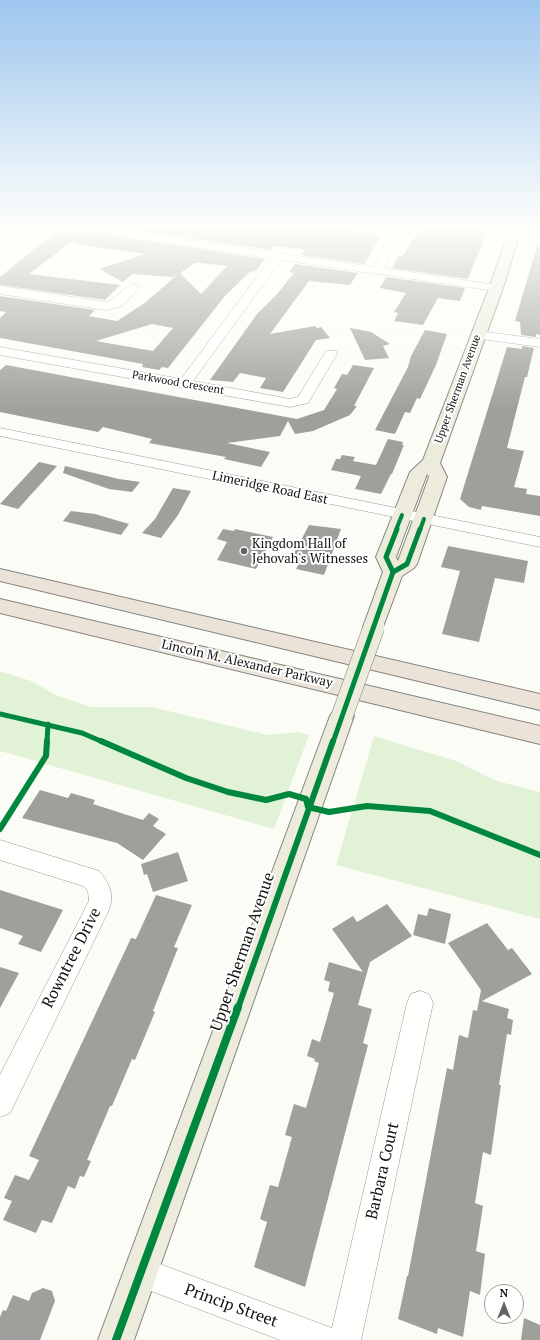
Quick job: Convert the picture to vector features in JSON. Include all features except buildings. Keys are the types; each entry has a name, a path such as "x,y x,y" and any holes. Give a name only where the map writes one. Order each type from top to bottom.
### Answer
{"highway":[{"path":"0,575 540,702"},
{"name":"Lincoln M. Alexander Parkway","path":"0,606 540,735"}],"main road":[{"name":"Upper Sherman Avenue","path":"116,1340 393,572 386,556 419,472 432,463 496,288"},
{"path":"393,572 407,564 424,519 438,477 432,463"}],"street":[{"path":"0,290 106,306 118,303 134,287"},
{"path":"184,384 256,287"},
{"path":"486,287 496,288"},
{"path":"478,335 540,343"},
{"name":"Parkwood Crescent","path":"1,352 282,402 296,403 303,400 331,354"},
{"name":"Limeridge Road East","path":"0,432 540,542"},
{"name":"Rowntree Drive","path":"0,850 91,878 98,885 101,898 100,905 0,1102"},
{"name":"Barbara Court","path":"345,1340 420,1003"},
{"name":"Princip Street","path":"141,1272 322,1340"}],"green space":[{"path":"0,671 31,681 56,695 91,707 152,707 268,735 298,732 309,735 274,829 0,751"},
{"path":"374,736 456,761 497,781 540,792 540,919 336,865"}],"cycle path":[{"path":"393,572 386,557 402,515"},
{"path":"116,1340 248,980 393,572 407,564 424,519"},
{"path":"0,714 82,733 186,778 228,792 266,800 289,794 306,799 308,807 329,812 367,806 430,811 540,855"},
{"path":"0,829 46,756 48,724"}],"place":[{"name":"Kingdom Hall of Jehovah's Witnesses","path":"244,551"}]}
